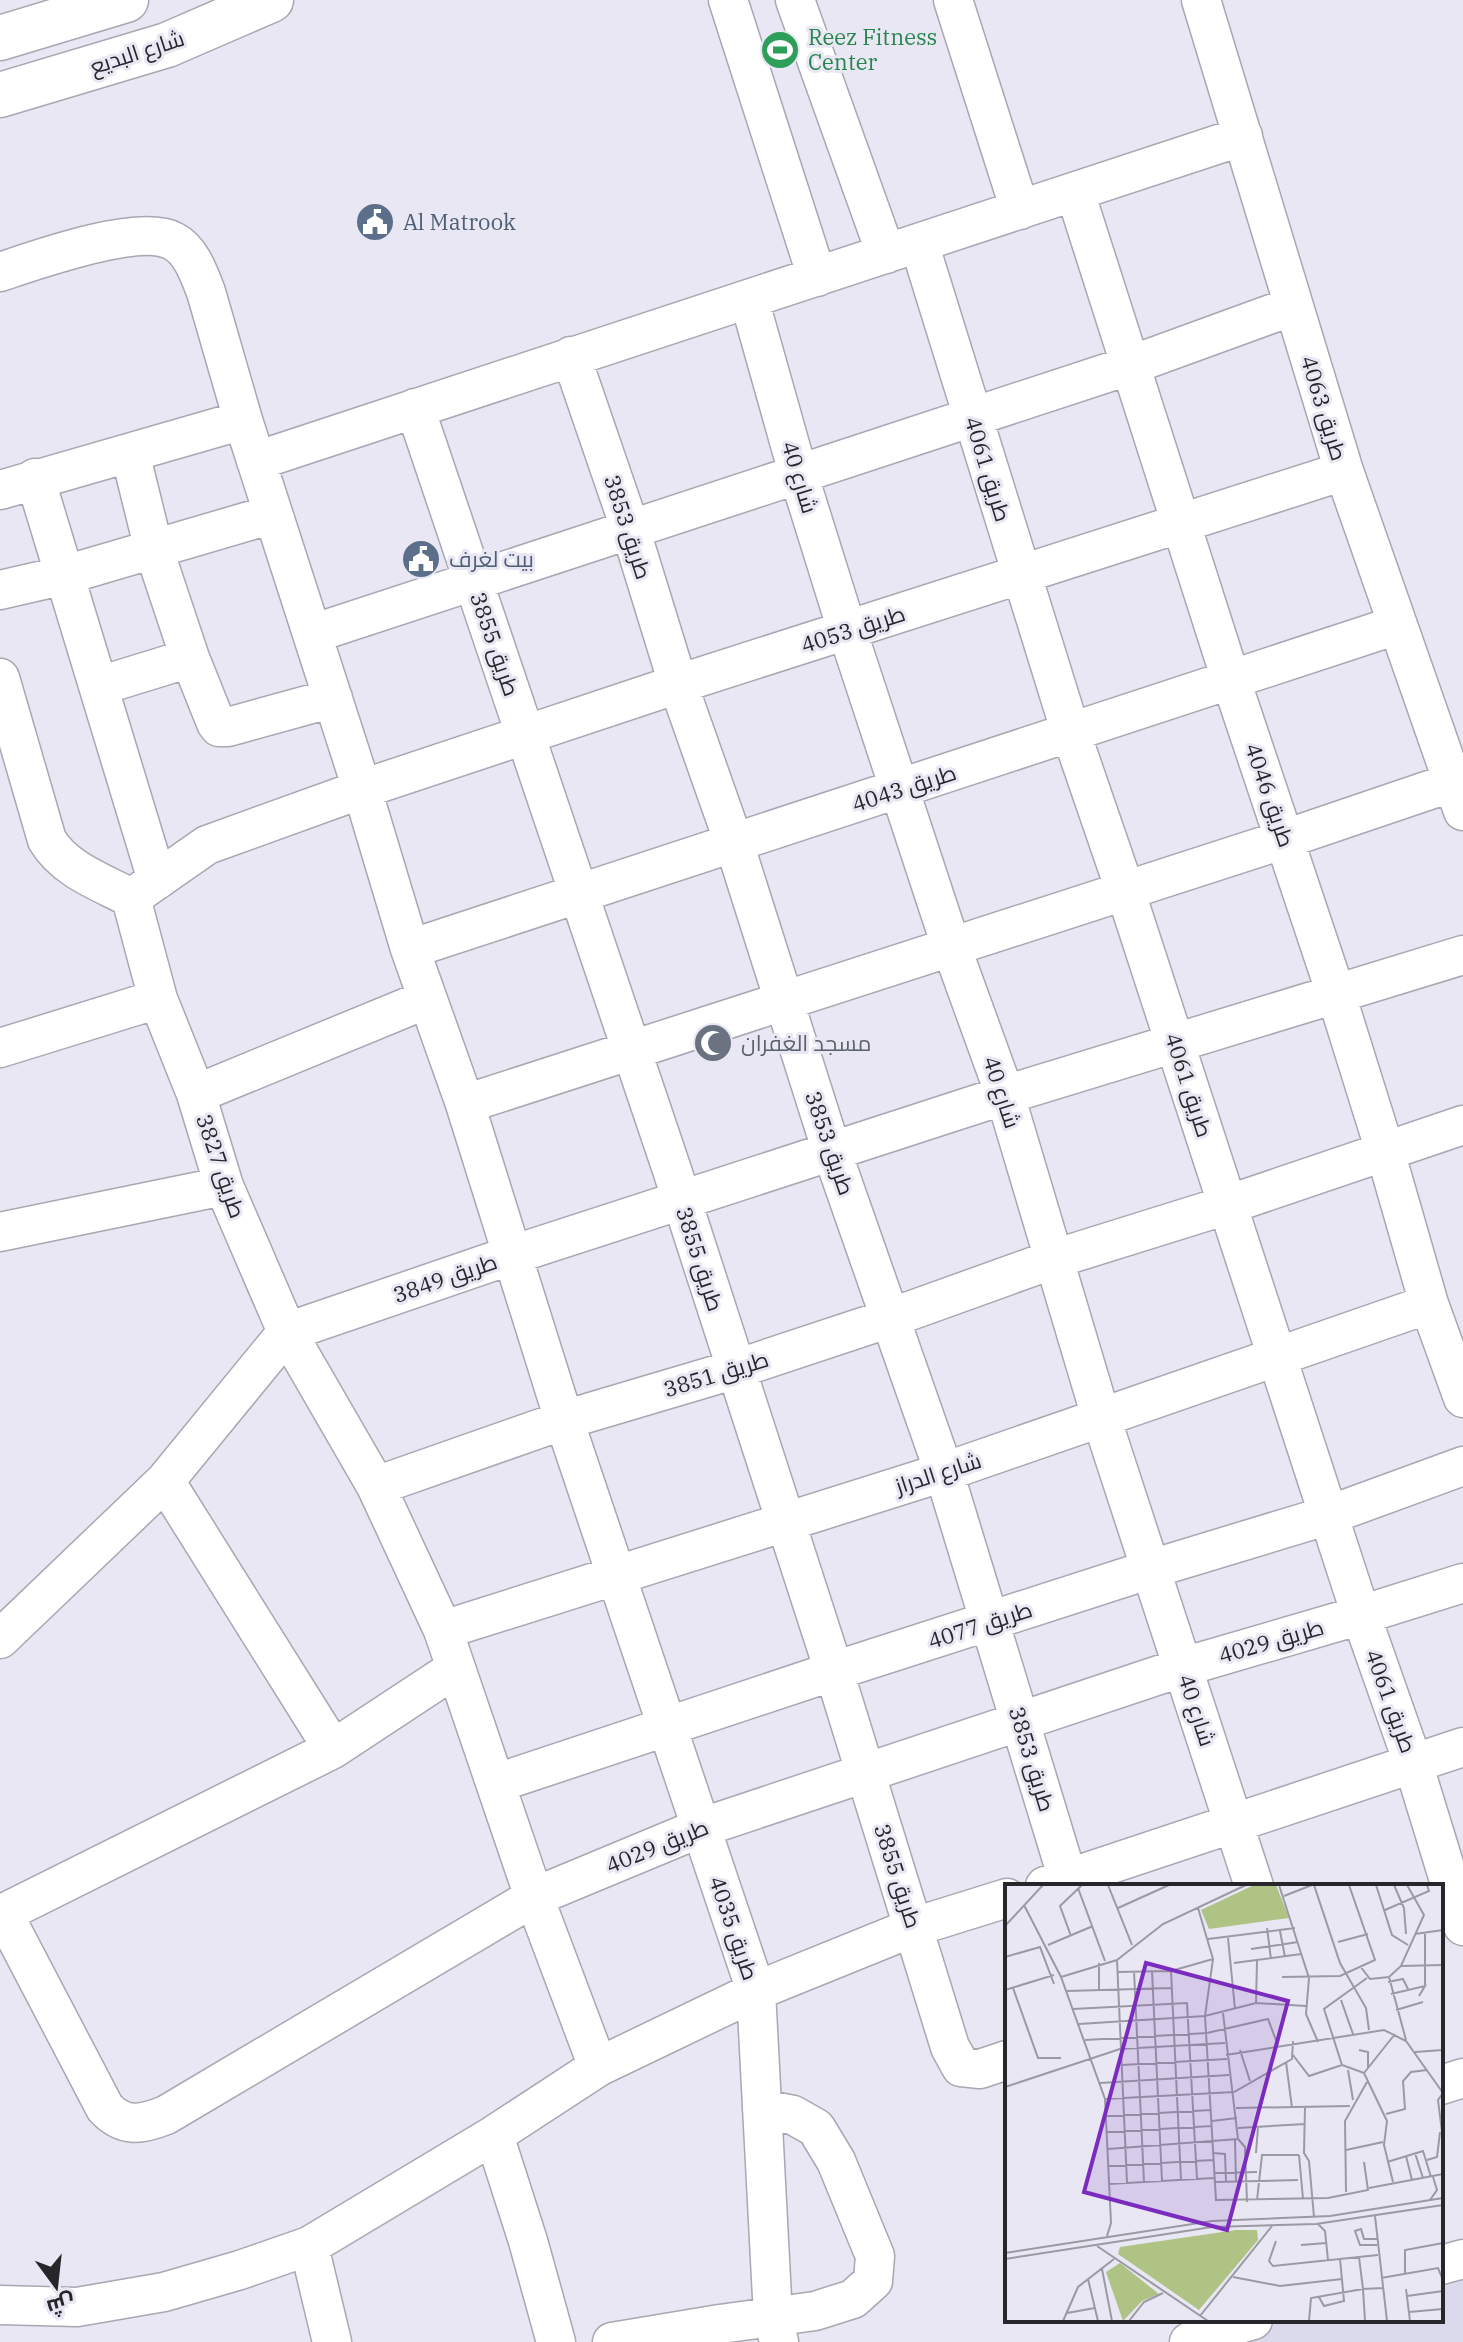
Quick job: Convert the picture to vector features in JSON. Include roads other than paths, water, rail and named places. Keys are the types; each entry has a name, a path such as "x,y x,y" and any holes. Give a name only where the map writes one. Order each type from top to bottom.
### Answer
{"main road":[{"path":"0,38 126,0"},
{"name":"شارع البديع","path":"0,95 167,45 271,0"}],"street":[{"path":"728,0 817,277"},
{"name":"طريق 4061","path":"795,0 972,417 1071,733 1361,1615 1413,1763 1457,1918"},
{"path":"953,0 1020,210"},
{"name":"طريق 4063","path":"1201,0 1344,471 1458,796"},
{"path":"256,461 1243,136"},
{"name":"طريق 4046","path":"1075,192 1231,680 1336,994 1429,1304 1463,1398"},
{"name":"طريق 4035","path":"0,272 67,251 122,238 152,235 173,241 187,253 202,282 410,949 465,1104 564,1420 756,1991 776,2330"},
{"name":"شارع 40","path":"749,299 798,473 847,630 951,946 1005,1095 1101,1417 1253,1884"},
{"path":"312,634 1131,365 1293,306"},
{"name":"طريق 3853","path":"571,356 630,528 678,684 734,843 832,1152 944,1472 1020,1721 1061,1884"},
{"name":"طريق 3855","path":"415,408 736,1369 834,1671 950,2047 961,2067 980,2069 1005,2061"},
{"path":"18,484 243,420"},
{"path":"130,453 154,550 190,658 213,719 219,727 333,698"},
{"name":"طريق 4053","path":"144,889 207,845 362,789 678,684 1344,471"},
{"name":"طريق 3827","path":"18,484 65,575 99,686 144,889 158,999 196,1094 224,1186 287,1332 376,1486 443,1630 534,1897 598,2067"},
{"path":"0,590 65,575 273,514"},
{"name":"طريق 4043","path":"410,949 1397,625"},
{"path":"99,686 190,658"},
{"path":"0,678 47,840 55,853 66,864 144,889"},
{"path":"465,1104 1285,839 1458,796"},
{"name":"طريق 3849","path":"287,1332 512,1255 1005,1095 1463,955"},
{"path":"0,1048 158,999"},
{"path":"196,1094 427,999"},
{"name":"طريق 3851","path":"376,1486 564,1420 736,1369 1054,1259 1227,1205 1463,1125"},
{"path":"0,1232 224,1186"},
{"name":"شارع الدراز","path":"443,1630 944,1472 1429,1304"},
{"path":"0,1639 165,1481 287,1332"},
{"name":"طريق 4077","path":"497,1783 834,1671 1329,1515 1463,1466"},
{"path":"165,1481 333,1749"},
{"name":"طريق 4029","path":"2,1914 105,2108 116,2119 131,2123 150,2122 534,1897 700,1828 1183,1667 1463,1583"},
{"path":"2,1914 333,1749 456,1668"},
{"path":"1061,1884 1234,1822 1463,1747"},
{"path":"2,2301 77,2307 164,2292 309,2246 494,2135 598,2067 756,1991 914,1927 1005,1899"},
{"path":"1443,2084 1463,2078"},
{"path":"612,2342 776,2330 815,2311 853,2299 873,2281 875,2256 836,2161 816,2128 793,2115 762,2109"},
{"path":"494,2135 556,2342"},
{"path":"309,2246 332,2342"},
{"path":"1443,2264 1463,2259"},
{"path":"1199,2332 1244,2322"}],"place":[{"name":"Reez Fitness Center","path":"780,50"},
{"name":"Al Matrook","path":"375,222"},
{"name":"بيت لغرف","path":"421,559"},
{"name":"مسجد الغفران","path":"713,1043"}]}
